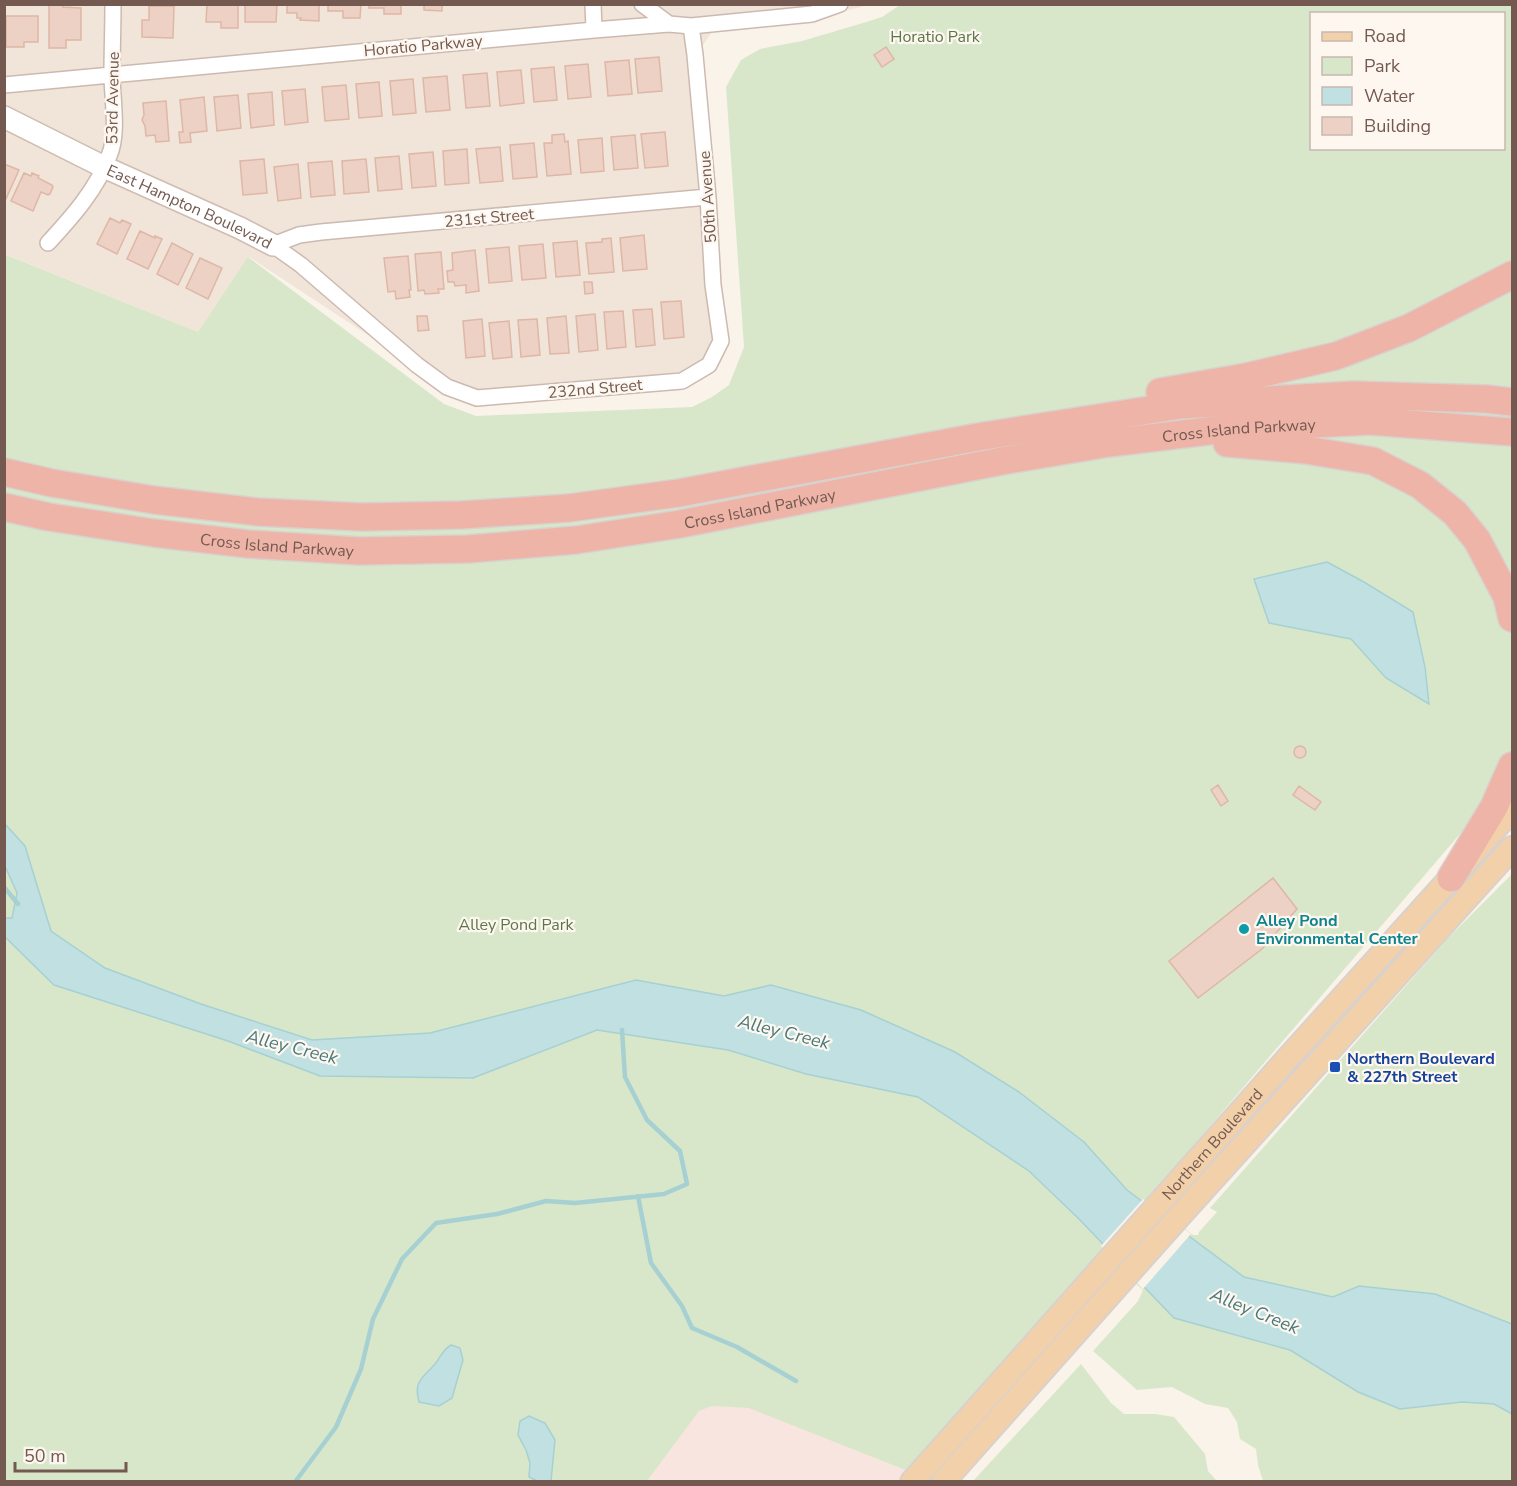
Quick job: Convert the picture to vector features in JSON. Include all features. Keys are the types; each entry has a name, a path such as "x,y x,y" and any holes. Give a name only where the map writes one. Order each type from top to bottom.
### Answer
{"highway":[{"path":"978,436 1107,402 1232,379 1336,356 1409,328 1512,275"},
{"name":"Cross Island Parkway","path":"4,472 52,483 154,500 258,512 362,517 461,515 569,508 679,493 978,436 1181,405 1354,395 1486,399 1512,402"},
{"name":"Cross Island Parkway","path":"4,507 49,517 154,533 248,544 359,551 468,549 576,540 680,524 1007,460 1109,443 1233,428 1370,421 1512,432"},
{"path":"1109,443 1236,443 1306,450 1373,461 1420,485 1455,513 1477,540 1490,563 1507,597 1512,618"},
{"path":"1451,878 1494,807 1512,766"}],"main road":[{"name":"Northern Boulevard","path":"912,1482 1512,810"},
{"name":"Northern Boulevard","path":"943,1482 1512,848"}],"street":[{"name":"53rd Avenue","path":"48,243 75,213 93,187 109,156 114,139 113,4"},
{"path":"593,4 594,30"},
{"path":"642,4 669,24"},
{"name":"Horatio Parkway","path":"4,85 594,30 669,24 691,26 812,14 840,4"},
{"name":"50th Avenue","path":"691,26 708,197 713,285 721,341 709,365"},
{"name":"East Hampton Boulevard","path":"4,117 104,167 240,228 273,246 301,265 417,365 447,387 477,398"},
{"name":"231st Street","path":"273,246 299,235 321,232 708,197"},
{"name":"232nd Street","path":"477,398 682,381 709,365"}],"shaded area":[{"path":"4,5 868,5 799,23 712,32 703,45 704,107 717,342 699,362 680,372 467,400 249,257 198,332 5,254"},
{"path":"691,1404 753,1408 938,1481 646,1482"}],"green space":[{"name":"Alley Pond Park","path":"900,5 1512,5 1512,773 1147,1200 1193,1235 1199,1235 1198,1233 1217,1212 1210,1208 1448,938 1512,874 1512,1324 1435,1294 1359,1286 1333,1297 1244,1277 1144,1203 1174,1318 1290,1350 1358,1392 1400,1409 1462,1402 1494,1404 1512,1414 1512,1481 1263,1481 1256,1449 1240,1439 1237,1422 1228,1408 1205,1404 1172,1387 1137,1390 1093,1351 1138,1301 1143,1290 1101,1253 913,1473 749,1408 712,1406 699,1411 647,1481 5,1481 4,254 198,332 248,257 444,404 476,416 692,407 729,385 744,347 726,87 741,60 760,49 802,41 882,17"},
{"path":"1081,1364 1111,1403 1124,1414 1155,1414 1174,1417 1205,1454 1208,1471 1217,1481 973,1481"}],"water":[{"path":"1327,562 1413,612 1425,667 1429,704 1386,678 1351,639 1269,623 1254,579"},
{"name":"Alley Creek","path":"5,824 25,846 51,931 105,968 201,1004 312,1040 430,1033 636,980 724,996 771,985 861,1010 955,1052 1019,1092 1084,1142 1127,1190 1244,1277 1333,1297 1359,1286 1435,1294 1512,1324 1512,1414 1494,1404 1462,1402 1400,1409 1358,1392 1290,1350 1174,1318 1078,1218 1029,1171 918,1097 806,1074 728,1050 597,1030 473,1078 320,1076 228,1041 54,985 5,937 5,918 12,918 17,893 5,866"},
{"path":"451,1345 460,1348 463,1360 452,1398 439,1406 419,1402 417,1389 420,1380"},
{"path":"529,1416 545,1423 555,1440 551,1481 537,1481 529,1477 530,1463 518,1435 520,1421"}],"pier":[{"path":"1143,1199 1191,1234 1143,1289 1101,1246"}],"building":[{"path":"49,4 81,8 81,40 66,40 66,48 49,48"},
{"path":"207,4 238,4 238,28 221,28 221,22 206,22"},
{"path":"245,4 277,4 276,22 245,22"},
{"path":"287,4 319,4 319,21 300,20 301,18 297,18 297,13 287,13"},
{"path":"328,4 361,4 360,18 343,18 343,11 328,11"},
{"path":"369,4 401,4 401,14 384,14 384,8 369,8"},
{"path":"424,4 442,4 442,11 424,10"},
{"path":"149,6 174,6 173,38 142,37 142,20 149,20"},
{"path":"6,16 38,16 38,42 24,42 24,47 6,47"},
{"path":"886,47 894,59 882,67 874,55"},
{"path":"659,57 662,91 638,93 635,59"},
{"path":"629,60 632,94 608,96 605,62"},
{"path":"588,64 591,97 568,99 565,66"},
{"path":"554,67 557,100 534,102 531,69"},
{"path":"521,70 524,103 500,106 497,72"},
{"path":"487,73 490,106 466,108 463,75"},
{"path":"447,76 450,110 426,112 423,78"},
{"path":"413,79 416,113 393,115 390,81"},
{"path":"379,82 382,116 359,118 356,84"},
{"path":"346,85 349,119 325,121 322,87"},
{"path":"305,89 308,122 285,125 282,91"},
{"path":"272,92 274,125 251,128 248,94"},
{"path":"238,95 241,128 217,131 214,97"},
{"path":"204,97 207,131 190,133 191,142 180,143 179,132 183,132 180,100"},
{"path":"166,101 169,141 156,142 155,135 146,136 142,120 143,103"},
{"path":"665,132 668,166 645,168 641,134"},
{"path":"564,134 565,142 568,141 571,174 547,176 544,143 552,143 552,135"},
{"path":"635,135 638,168 614,170 611,137"},
{"path":"602,138 604,171 581,173 578,140"},
{"path":"534,143 537,177 513,179 510,145"},
{"path":"500,147 503,181 480,183 476,149"},
{"path":"467,149 469,183 445,185 443,151"},
{"path":"433,152 436,186 412,188 409,154"},
{"path":"399,156 402,189 378,191 375,158"},
{"path":"264,159 267,193 243,195 240,161"},
{"path":"366,159 369,192 344,194 342,161"},
{"path":"332,161 335,195 311,197 308,163"},
{"path":"4,164 19,170 5,201 4,201"},
{"path":"298,164 301,198 278,201 274,167"},
{"path":"24,173 39,176 38,178 53,187 48,195 41,192 33,211 11,201"},
{"path":"110,218 120,223 122,220 131,224 117,254 97,244"},
{"path":"140,231 162,239 148,269 127,259"},
{"path":"644,235 647,269 623,271 620,238"},
{"path":"611,238 614,272 589,274 586,243 602,242 602,239"},
{"path":"577,241 580,275 556,277 553,243"},
{"path":"172,243 193,254 178,285 157,274"},
{"path":"543,244 546,278 522,280 519,246"},
{"path":"509,247 512,281 489,283 486,249"},
{"path":"475,250 479,291 466,293 466,285 455,286 454,282 448,282 447,271 453,270 452,253"},
{"path":"441,252 444,289 438,289 439,293 425,294 424,290 418,291 415,254"},
{"path":"408,256 410,297 396,299 395,291 388,292 384,258"},
{"path":"200,258 222,268 208,299 186,288"},
{"path":"584,282 592,282 593,293 585,294"},
{"path":"681,301 684,337 664,339 661,302"},
{"path":"652,309 655,345 636,347 633,310"},
{"path":"623,311 626,347 607,349 604,312"},
{"path":"595,314 598,350 579,352 576,316"},
{"path":"417,316 427,316 429,330 418,331"},
{"path":"566,316 569,353 550,354 547,318"},
{"path":"482,319 485,356 466,358 463,321"},
{"path":"537,319 540,355 521,357 518,320"},
{"path":"509,321 512,357 493,359 489,323"},
{"path":"1300,746 1306,752 1300,758 1294,752"},
{"path":"1218,785 1228,801 1221,806 1211,790"},
{"path":"1299,786 1321,802 1315,810 1293,795"},
{"name":"Alley Pond Environmental Center","path":"1273,878 1297,909 1262,949 1198,998 1169,961"}],"waterway":[{"path":"4,887 18,904"},
{"path":"295,1482 336,1427 361,1369 373,1319 402,1259 436,1223 497,1214 546,1201 575,1203 664,1194 687,1184 680,1151 647,1120 625,1077 622,1030"},
{"path":"638,1196 651,1263 682,1306 692,1328 737,1347 796,1381"}],"place":[{"name":"Alley Pond Environmental Center","path":"1244,929"},
{"name":"Northern Boulevard & 227th Street","path":"1335,1067"}],"park label":[{"name":"Horatio Park","path":"935,36"}]}
